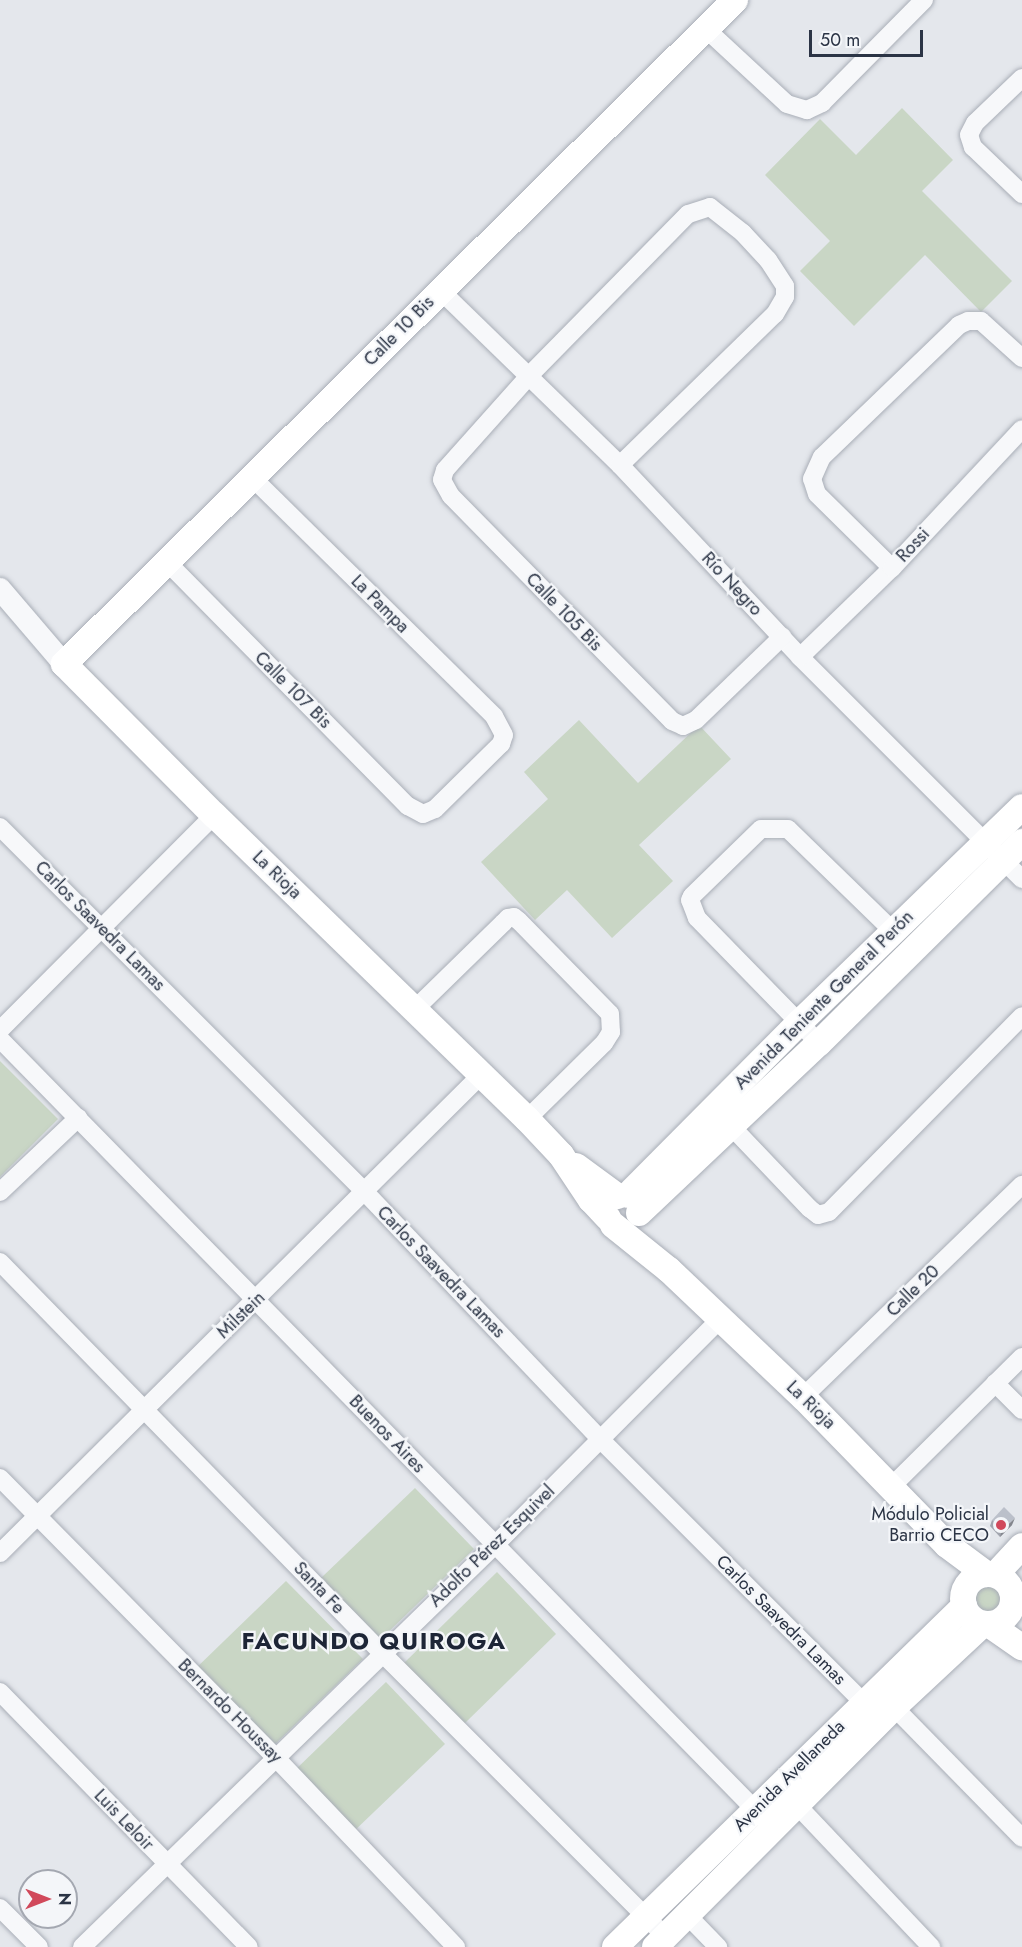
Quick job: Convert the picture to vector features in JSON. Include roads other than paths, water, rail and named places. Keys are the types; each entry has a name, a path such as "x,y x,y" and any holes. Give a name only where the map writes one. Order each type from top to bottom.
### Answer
{"main road":[{"name":"Calle 10 Bis","path":"64,664 735,0"},
{"name":"La Rioja","path":"64,664 214,815 416,1008 561,1155 624,1211 669,1270 803,1397 892,1486 995,1600"},
{"name":"Avenida Teniente General Perón","path":"624,1211 730,1125 819,1043 1004,848 1022,807"},
{"name":"Avenida Teniente General Perón","path":"624,1211 799,1023 893,931 1004,848"},
{"name":"Avenida Avellaneda","path":"615,1947 756,1809 878,1705 995,1600 1022,1546"},
{"path":"995,1600 1022,1647"},
{"name":"Avenida Avellaneda","path":"661,1942 796,1804 878,1705"}],"street":[{"path":"706,29 787,104 807,110 822,103 924,0"},
{"path":"1022,78 975,123 969,135 973,147 1022,194"},
{"path":"529,376 688,214 710,207 735,226 768,260 785,286 785,297 775,314 621,465"},
{"name":"Río Negro","path":"440,290 621,465 800,657 1004,848 1022,879"},
{"path":"892,568 817,494 812,479 822,457 959,325 968,321 981,321 1022,358"},
{"name":"Calle 105 Bis","path":"529,376 445,470 442,480 451,496 672,721 682,726 696,720 782,637"},
{"name":"Rossi","path":"800,657 892,568 1022,429"},
{"name":"La Pampa","path":"252,477 494,716 504,735 501,744 452,793 435,809 423,814"},
{"name":"Calle 107 Bis","path":"166,562 408,806 423,814"},
{"name":"La Rioja","path":"0,589 64,664"},
{"path":"0,1030 214,815"},
{"name":"Carlos Saavedra Lamas","path":"0,827 364,1191 601,1440 878,1705 1022,1838"},
{"path":"819,1043 697,918 690,900 761,829 788,829 893,931"},
{"path":"416,1008 502,922 514,917 610,1014 611,1032 604,1043 527,1119"},
{"path":"730,1125 818,1215 829,1212 1022,1016"},
{"name":"Buenos Aires","path":"0,1039 756,1809 771,1829"},
{"name":"Milstein","path":"0,1553 143,1408 257,1300 482,1075"},
{"path":"0,1192 78,1118"},
{"name":"Calle 20","path":"803,1397 1022,1185"},
{"name":"Santa Fe","path":"0,1262 382,1653 645,1916 661,1942"},
{"name":"Adolfo Pérez Esquivel","path":"82,1947 495,1545 720,1319"},
{"path":"892,1486 1022,1357"},
{"path":"995,1383 1022,1410"},
{"name":"Bernardo Houssay","path":"0,1478 276,1758 456,1947"},
{"name":"Luis Leloir","path":"0,1692 249,1947"},
{"path":"796,1804 931,1947"},
{"path":"0,1908 39,1947"},
{"path":"687,1915 718,1947"}],"place":[{"name":"Módulo Policial Barrio CECO","path":"1001,1525"}],"district":[{"name":"FACUNDO QUIROGA","path":"374,1641"}]}
